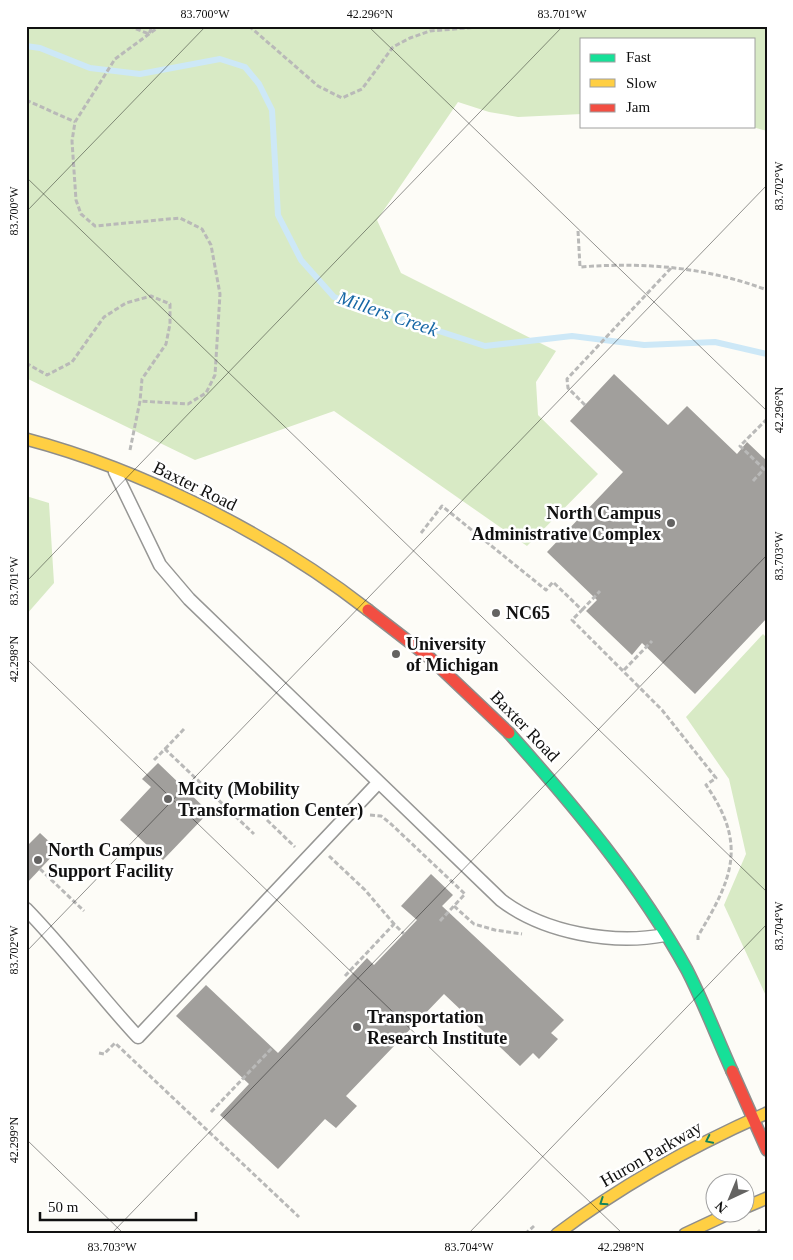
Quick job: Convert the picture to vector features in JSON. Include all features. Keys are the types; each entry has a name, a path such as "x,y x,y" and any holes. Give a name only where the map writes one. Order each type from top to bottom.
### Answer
{"street":[{"name":"Baxter Road","path":"26,438 113,467 230,522 279,550 341,588 418,647 502,724 569,798 624,872 665,935 699,997 767,1150"},
{"name":"Huron Parkway","path":"558,1234 643,1174 767,1113"},
{"path":"685,1234 711,1222"}],"lane":[{"path":"113,467 160,565 188,599 501,900 527,917 566,930 628,940 665,935"},
{"path":"26,909 57,940 100,996 138,1037 378,783"}],"path":[{"path":"129,26 149,34"},
{"path":"149,34 152,26"},
{"path":"140,401 188,404 206,393 215,375 220,294 211,245 202,229 180,218 95,226 81,214 76,200 72,140 75,122 115,59 160,26"},
{"path":"249,26 318,86 342,98 362,89 393,47 410,38 430,31 491,26"},
{"path":"26,100 75,122"},
{"path":"578,231 580,267 616,264 672,267 737,279 767,290"},
{"path":"586,405 568,388 567,379 672,267"},
{"path":"26,363 47,375 72,362 104,317 126,303 151,296 170,304 170,324 166,344 142,380 140,401 125,473"},
{"path":"753,481 766,470 740,446 767,419"},
{"path":"421,533 442,506 525,571 546,590 553,582 582,610"},
{"path":"600,590 572,620 662,710 716,778 706,785 724,818 732,855 724,890 698,936 700,949"},
{"path":"624,670 652,641"},
{"path":"154,760 185,728"},
{"path":"165,749 254,834"},
{"path":"364,816 381,816 465,894 439,922"},
{"path":"267,820 307,858"},
{"path":"326,854 365,890 404,934"},
{"path":"40,869 84,911"},
{"path":"345,976 394,924"},
{"path":"99,1053 104,1054 114,1043 299,1217"},
{"path":"210,1112 272,1048"},
{"path":"758,1230 762,1234"}],"green space":[{"path":"26,26 767,26 767,131 756,128 756,38 580,38 580,114 518,117 489,112 458,102 377,220 401,273 556,351 536,382 538,415 598,474 527,546 334,411 195,460 26,378"},
{"path":"26,496 49,503 54,583 26,615"},
{"path":"763,634 767,638 767,998 724,905 746,854 729,779 686,717"}],"building":[{"name":"North Campus Administrative Complex","path":"614,374 668,425 687,406 737,454 747,442 767,461 767,618 695,694 642,643 632,655 586,611 597,600 547,552 623,472 570,421"},
{"name":"Mcity (Mobility Transformation Center)","path":"158,763 209,812 163,860 120,820 151,787 142,779"},
{"name":"North Campus Support Facility","path":"40,833 58,850 26,884 26,847"},
{"name":"Transportation Research Institute","path":"431,874 453,895 442,906 564,1020 551,1033 558,1039 539,1059 533,1053 520,1066 444,994 346,1096 357,1106 336,1128 325,1119 278,1169 220,1115 249,1084 176,1016 206,985 278,1053 367,958 374,965 417,920 401,906"}],"waterway":[{"name":"Millers Creek","path":"26,46 40,48 90,68 140,74 220,59 245,67 259,84 272,110 278,215 301,260 334,297 485,346 572,336 644,345 715,342 767,354"}],"traffic: fast":[{"path":"509,733 582,818 627,876 648,907 687,970 732,1071"}],"traffic: slow":[{"path":"26,439 115,468 205,508 291,556 331,582 368,610"},
{"path":"557,1234 607,1199 658,1167 767,1113"},
{"path":"756,1203 767,1198"},
{"path":"685,1234 711,1222"}],"traffic: jam":[{"path":"368,610 430,658 509,733"},
{"path":"732,1071 767,1150"}],"place":[{"name":"North Campus Administrative Complex","path":"671,523"},
{"name":"NC65","path":"496,613"},
{"name":"University of Michigan","path":"396,654"},
{"name":"Mcity (Mobility Transformation Center)","path":"168,799"},
{"name":"North Campus Support Facility","path":"38,860"},
{"name":"Transportation Research Institute","path":"357,1027"}]}
